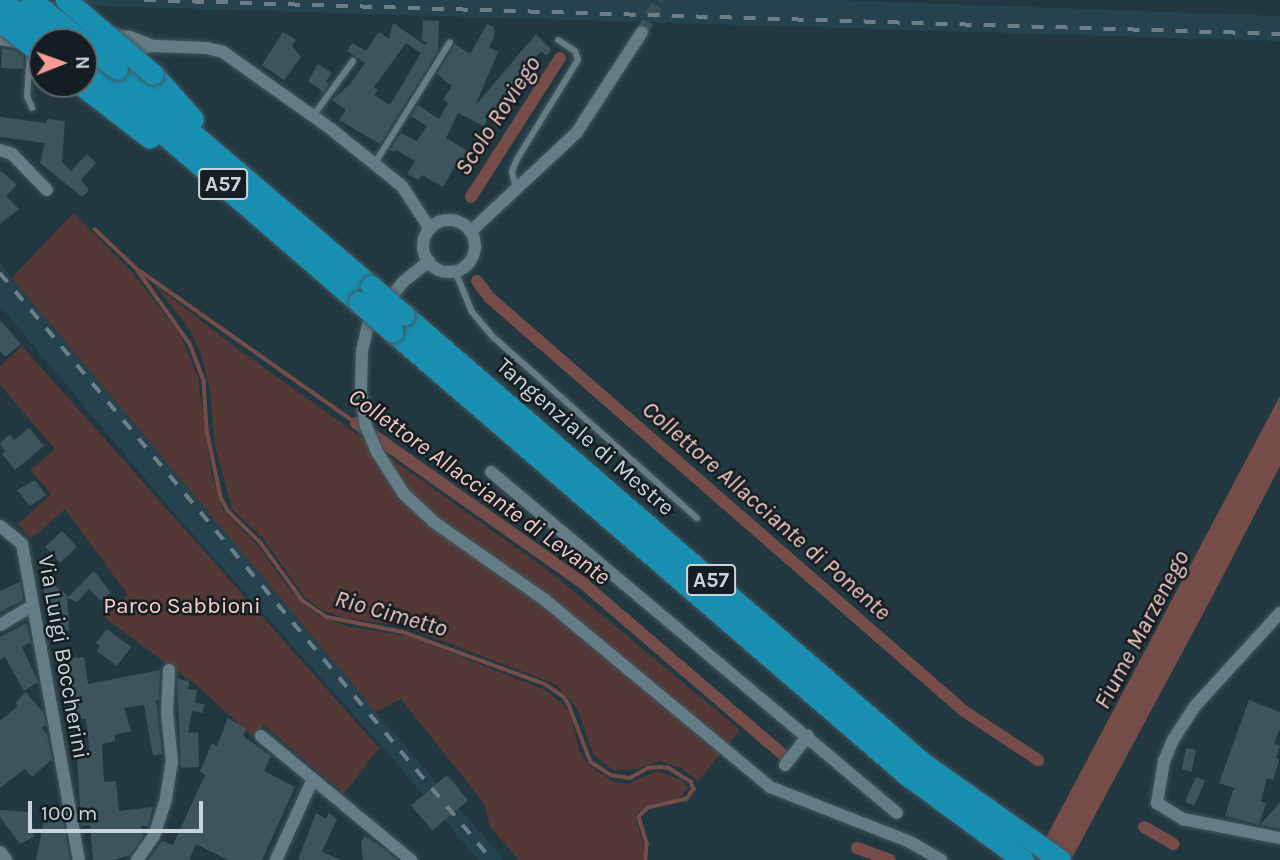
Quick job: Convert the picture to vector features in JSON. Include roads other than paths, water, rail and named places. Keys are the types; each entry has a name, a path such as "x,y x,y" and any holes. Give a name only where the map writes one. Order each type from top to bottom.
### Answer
{"highway":[{"path":"1,0 37,28"},
{"name":"Tangenziale di Mestre","path":"31,0 56,28"},
{"name":"A57","path":"66,0 153,74 241,173"},
{"path":"0,22 28,40"},
{"name":"Tangenziale di Mestre","path":"98,63 117,69 241,173 365,294 907,775 1020,850 1060,860"},
{"name":"Tangenziale di Mestre","path":"98,71 254,211 365,294"}],"street":[{"path":"0,30 130,37 155,46"},
{"path":"471,231 516,192 577,132 642,32"},
{"path":"0,40 28,45"},
{"path":"98,56 155,46 207,48 223,52 313,116 402,186 430,229"},
{"path":"0,150 12,154 47,190"},
{"path":"454,220 471,231 475,243 474,255 466,265 455,271 440,270 429,261 424,245 430,229 438,223 454,220"},
{"path":"429,261 404,281 368,325 362,350 364,414 370,437 404,494 434,522 544,600 770,787 910,842 941,860"},
{"path":"491,472 897,813"},
{"name":"Via Luigi Boccherini","path":"0,527 22,544 79,860"},
{"path":"0,625 27,609"},
{"path":"1280,613 1195,706 1173,740 1164,761 1157,803 1183,819 1280,838"},
{"path":"137,860 154,836 166,798 172,762 167,713 169,670"},
{"path":"261,736 312,781 411,860"},
{"path":"785,765 808,736"},
{"path":"276,860 312,781"},
{"path":"0,853 5,860"}],"lane":[{"path":"516,192 512,171 517,159 578,60 575,51 558,40"},
{"path":"375,163 450,42"},
{"path":"313,116 353,61"},
{"path":"28,98 29,106 32,108"},
{"path":"455,271 472,312 492,336 697,517"}],"waterway":[{"name":"Scolo Roviego","path":"471,197 560,58"},
{"name":"Rio Cimetto","path":"95,229 136,268 190,344 204,381 207,430 221,497 228,511 261,543 303,601 327,617 403,632 545,684 564,697 569,705 591,762 611,775 630,778 648,768 659,767 669,768 691,782 694,789 687,799 648,808 639,817 647,844 646,860"},
{"name":"Collettore Allacciante di Levante","path":"140,271 356,423"},
{"name":"Collettore Allacciante di Ponente","path":"477,281 490,298 964,711 1038,760"},
{"name":"Collettore Allacciante di Levante","path":"356,423 584,584 785,756"},
{"name":"Collettore Allacciante di Ponente","path":"1144,827 1173,844"},
{"name":"Collettore Allacciante di Levante","path":"857,848 890,860"}],"tunnel":[{"path":"642,32 660,0"}],"railway":[{"path":"144,0 1280,34"},
{"path":"0,273 492,860"}],"park label":[{"name":"Parco Sabbioni","path":"182,606"}],"water label":[{"name":"Fiume Marzenego","path":"1142,630"}]}
